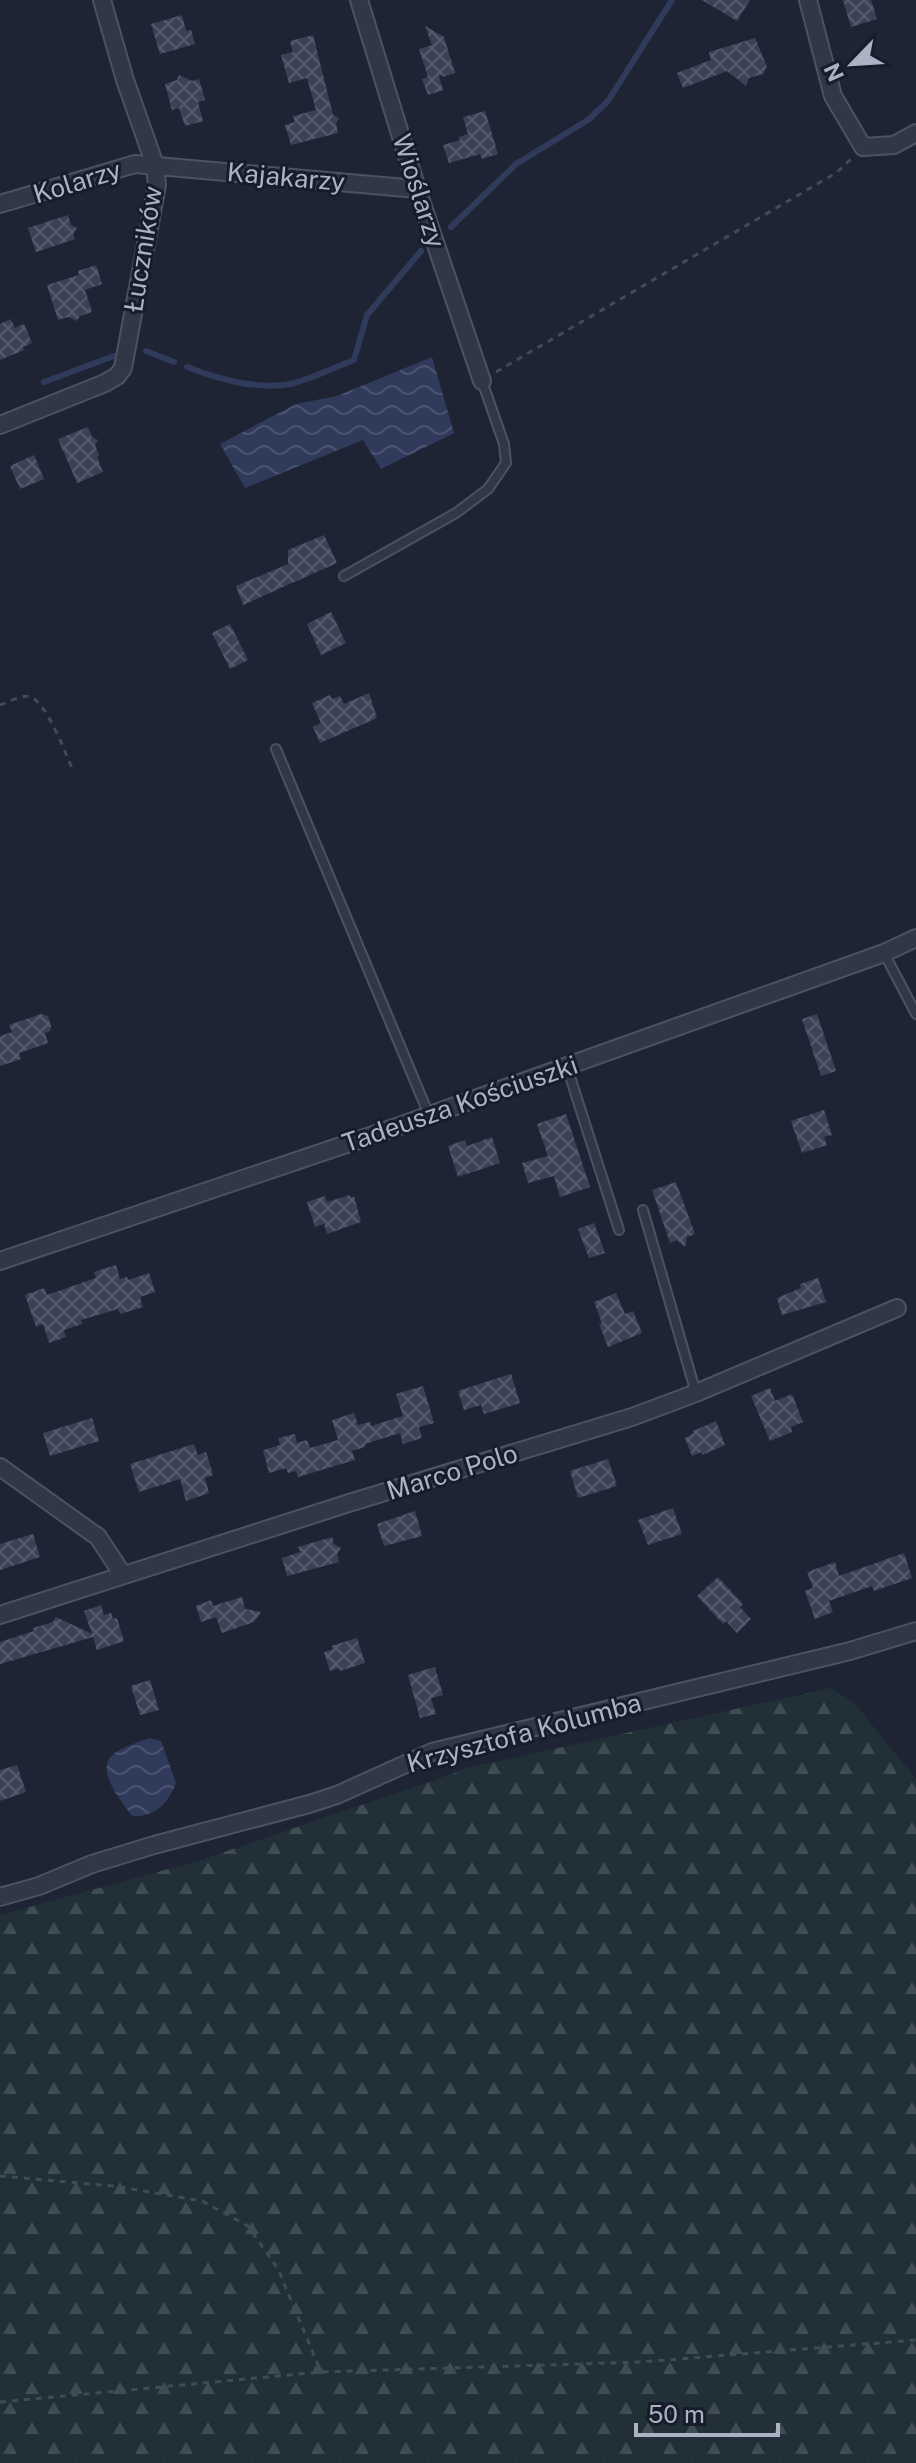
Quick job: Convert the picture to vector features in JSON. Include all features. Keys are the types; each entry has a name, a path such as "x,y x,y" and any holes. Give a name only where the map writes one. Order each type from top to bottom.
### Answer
{"street":[{"name":"Łuczników","path":"0,425 105,383 123,368 157,185 155,165 125,80 102,0"},
{"name":"Wioślarzy","path":"359,0 417,189 482,381"},
{"path":"808,0 833,96 863,147 894,145 916,133"},
{"name":"Kolarzy","path":"0,204 135,164 155,165"},
{"name":"Kajakarzy","path":"155,165 417,189"},
{"name":"Tadeusza Kościuszki","path":"0,1261 430,1116 884,953 916,938"},
{"name":"Marco Polo","path":"0,1615 349,1503 632,1417 897,1308"},
{"path":"0,1467 98,1537 123,1575"},
{"name":"Krzysztofa Kolumba","path":"0,1897 154,1845 337,1795 432,1752 850,1651 916,1631"}],"lane":[{"path":"344,576 456,513 488,489 506,463 504,444 482,381"},
{"path":"276,749 430,1116"},
{"path":"884,953 916,1014"},
{"path":"567,1067 619,1230"},
{"path":"643,1210 696,1393"}],"path":[{"path":"482,381 836,173 863,147"},
{"path":"0,705 32,697 44,708 73,770"},
{"path":"0,2176 113,2186 202,2201 248,2226 278,2269 321,2372"},
{"path":"0,2402 321,2372 641,2362 916,2340"}],"green space":[{"path":"831,1688 854,1703 916,1779 916,2463 0,2463 0,1915 198,1861 472,1767"}],"water":[{"path":"432,357 454,433 381,469 363,440 245,488 220,444 296,404 337,396"},
{"path":"149,1738 161,1741 176,1783 160,1807 148,1814 132,1816 113,1789 107,1766 109,1759 117,1752"}],"building":[{"path":"702,0 750,0 737,21"},
{"path":"843,0 871,0 877,19 851,27"},
{"path":"182,15 186,31 191,30 195,44 160,54 151,24"},
{"path":"425,26 444,37 455,73 439,76 443,90 428,95 422,79 428,77 419,49 432,45"},
{"path":"313,35 333,115 339,118 336,124 338,133 291,145 285,125 295,122 293,116 316,110 307,78 289,83 281,55 293,52 290,41"},
{"path":"755,38 767,67 763,74 749,78 746,86 727,71 683,88 677,73 711,60 709,52"},
{"path":"179,75 192,81 199,79 205,100 198,102 203,121 185,126 179,108 172,110 165,84 177,80"},
{"path":"485,111 498,154 482,159 480,154 449,163 443,145 468,134 463,117"},
{"path":"68,215 71,225 77,228 73,234 75,239 36,252 28,228"},
{"path":"96,265 102,284 85,290 92,312 80,316 77,321 68,317 58,320 47,285 79,275 78,271"},
{"path":"11,319 15,328 24,324 32,343 23,347 24,350 0,360 0,324"},
{"path":"88,427 92,437 98,440 95,445 103,472 77,483 58,439"},
{"path":"34,455 44,479 20,489 10,466"},
{"path":"324,535 337,563 243,605 236,586 288,564 288,550"},
{"path":"331,612 346,643 321,655 307,624"},
{"path":"230,624 248,660 230,669 212,633"},
{"path":"369,693 377,718 320,743 313,727 321,723 312,703 330,695 332,699 340,696 344,704"},
{"path":"41,1014 48,1016 51,1026 50,1031 45,1033 48,1043 19,1053 21,1059 0,1066 0,1036 12,1032 9,1025"},
{"path":"817,1014 836,1071 821,1076 802,1019"},
{"path":"824,1110 832,1135 824,1137 827,1145 802,1153 791,1121"},
{"path":"566,1114 590,1187 560,1197 554,1176 528,1183 522,1163 548,1156 537,1124"},
{"path":"492,1137 500,1163 458,1177 448,1146 465,1140 467,1146"},
{"path":"676,1182 695,1234 687,1237 685,1247 677,1240 670,1243 652,1190"},
{"path":"350,1195 351,1198 354,1196 361,1222 327,1234 324,1224 315,1227 307,1202 325,1196 327,1202"},
{"path":"594,1223 605,1253 589,1258 578,1229"},
{"path":"116,1265 120,1279 127,1277 128,1280 149,1273 155,1292 140,1297 143,1307 120,1314 118,1309 81,1320 82,1324 64,1330 66,1337 49,1343 43,1324 36,1327 25,1295 44,1288 47,1295 96,1278 94,1272"},
{"path":"818,1278 826,1302 782,1315 777,1298 801,1288 800,1284"},
{"path":"616,1293 625,1314 633,1311 642,1333 608,1347 594,1302"},
{"path":"511,1374 520,1403 484,1414 481,1405 464,1410 458,1391"},
{"path":"423,1386 434,1423 419,1427 422,1438 403,1444 400,1433 365,1444 365,1447 352,1451 355,1460 298,1477 296,1471 288,1473 286,1468 269,1473 263,1450 280,1445 278,1438 295,1434 297,1443 307,1440 310,1448 338,1440 332,1420 354,1413 358,1425 370,1422 371,1426 403,1416 396,1394"},
{"path":"770,1388 775,1401 792,1394 803,1422 791,1427 792,1432 770,1441 751,1396"},
{"path":"92,1418 99,1441 50,1456 43,1433"},
{"path":"716,1421 725,1445 692,1456 685,1438"},
{"path":"194,1444 198,1455 206,1452 209,1461 213,1475 205,1478 209,1493 186,1501 180,1479 139,1492 130,1464"},
{"path":"608,1459 617,1486 578,1498 570,1471"},
{"path":"673,1508 682,1534 648,1545 638,1520"},
{"path":"415,1511 422,1536 384,1546 377,1524"},
{"path":"33,1534 40,1557 0,1570 0,1544"},
{"path":"332,1537 334,1544 341,1548 337,1554 339,1562 287,1576 282,1558 300,1552 298,1547"},
{"path":"904,1553 912,1578 874,1591 872,1586 829,1601 833,1612 815,1619 805,1591 813,1588 807,1572 835,1562 839,1576"},
{"path":"718,1577 743,1604 740,1607 751,1619 737,1633 726,1621 723,1624 697,1596"},
{"path":"242,1597 245,1609 261,1612 254,1622 222,1633 216,1617 201,1622 196,1606 211,1600 213,1606"},
{"path":"101,1605 104,1615 111,1613 113,1619 117,1618 124,1641 97,1650 93,1637 0,1664 0,1642 34,1631 33,1628 53,1622 56,1617 92,1634 84,1611"},
{"path":"357,1638 365,1663 330,1671 324,1652 333,1649 331,1646"},
{"path":"435,1667 443,1695 431,1698 436,1714 420,1718 408,1675"},
{"path":"150,1680 159,1710 140,1715 131,1686"},
{"path":"17,1765 26,1792 0,1801 0,1770"}],"waterway":[{"path":"451,227 516,164 588,120 608,101 672,0"},
{"path":"187,367 212,376 264,386 290,384 354,360 367,315 421,251"},
{"path":"146,351 174,362"},
{"path":"44,382 114,356"}]}
